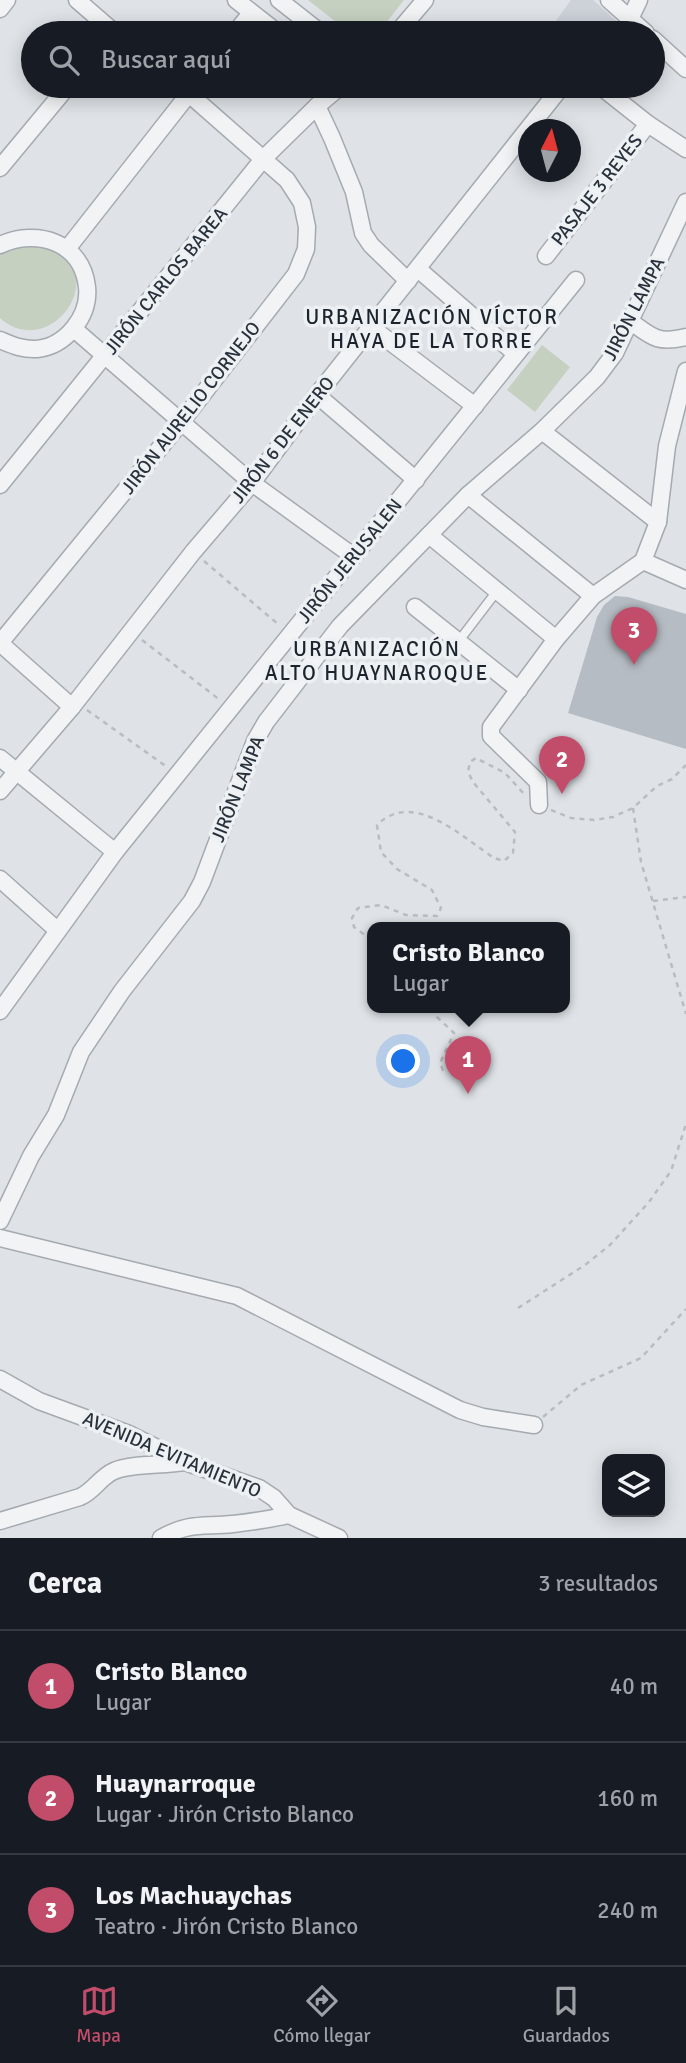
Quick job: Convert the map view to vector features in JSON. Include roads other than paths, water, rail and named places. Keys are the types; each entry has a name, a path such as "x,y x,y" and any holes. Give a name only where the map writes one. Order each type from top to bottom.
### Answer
{"street":[{"path":"0,9 7,0"},
{"path":"77,0 101,21"},
{"path":"236,0 262,21"},
{"path":"279,0 306,21"},
{"path":"407,21 425,0"},
{"path":"609,0 632,21"},
{"path":"630,19 639,0"},
{"path":"245,21 251,13"},
{"path":"665,50 686,69"},
{"path":"0,169 58,98"},
{"path":"67,249 180,98"},
{"name":"JIRÓN AURELIO CORNEJO","path":"0,643 182,421 296,274 306,249 307,227 302,203 287,180 199,98"},
{"name":"JIRÓN CARLOS BAREA","path":"0,485 263,159 327,98"},
{"name":"JIRÓN 6 DE ENERO","path":"0,791 74,704 193,552 252,483 317,396 553,98"},
{"path":"615,98 686,149"},
{"path":"317,106 354,192 363,233 371,245 516,354"},
{"name":"PASAJE 3 REYES","path":"546,256 648,124"},
{"name":"JIRÓN LAMPA","path":"0,1222 31,1156 56,1115 80,1052 122,991 192,901 202,882 227,811 260,732 340,626 468,495 542,432 603,369 615,353 686,202"},
{"path":"0,245 15,238 33,236 51,240 67,249 81,267 87,288 85,310 74,329 57,342 37,349 15,347 0,340"},
{"name":"JIRÓN JERUSALEN","path":"3,1001 115,852 576,280"},
{"path":"630,321 656,340 670,341 686,337"},
{"path":"372,328 475,406"},
{"path":"74,329 252,483 353,556"},
{"path":"539,805 538,782 491,736 491,727 555,639 593,596 643,561 658,522 667,446 686,371"},
{"path":"317,396 416,480"},
{"path":"542,432 658,522"},
{"path":"468,495 593,596"},
{"path":"429,535 555,639"},
{"path":"643,561 686,580"},
{"path":"415,607 519,690"},
{"path":"0,643 74,704"},
{"path":"0,758 115,852"},
{"path":"0,879 57,930"},
{"path":"0,1238 237,1296 460,1410 483,1417 534,1425"},
{"name":"AVENIDA EVITAMIENTO","path":"0,1379 38,1401 129,1434 185,1462 259,1488 274,1498 289,1515 339,1538"},
{"path":"0,1521 90,1493 105,1475 118,1469 185,1462"},
{"path":"161,1538 195,1524 230,1524 289,1515"}],"lane":[{"path":"458,642 497,591"}],"place":[{"name":"Los Machuaychas","path":"634,665"},
{"name":"Huaynarroque","path":"562,794"},
{"name":"Cristo Blanco","path":"468,1094"}],"district":[{"name":"URBANIZACIÓN VÍCTOR HAYA DE LA TORRE","path":"432,329"},
{"name":"URBANIZACIÓN ALTO HUAYNAROQUE","path":"377,661"}]}
